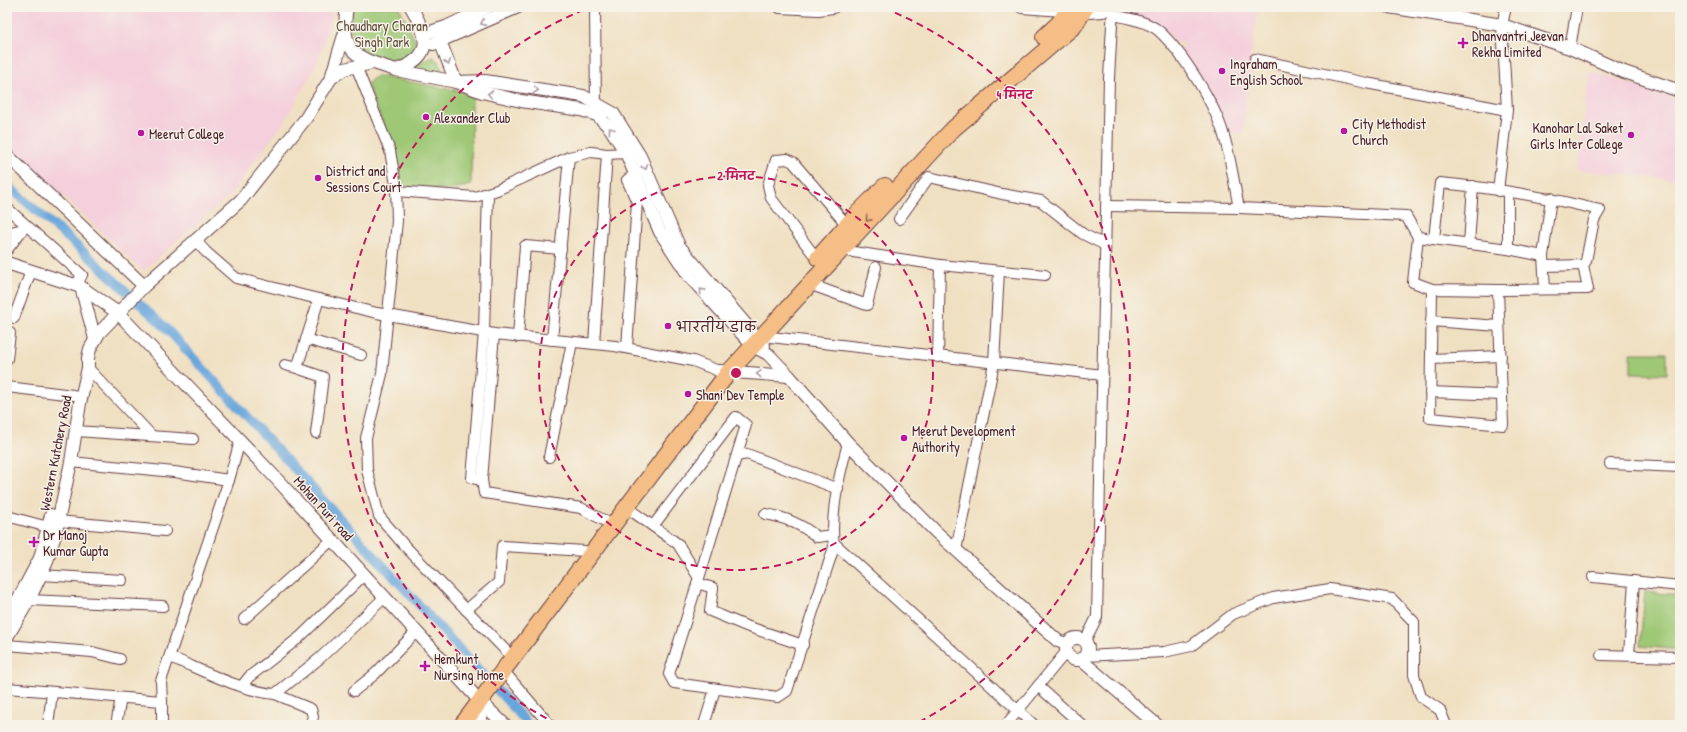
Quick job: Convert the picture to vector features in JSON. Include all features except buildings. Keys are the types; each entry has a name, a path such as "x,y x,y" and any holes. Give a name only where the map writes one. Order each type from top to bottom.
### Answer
{"main road":[{"path":"538,619 585,551 723,372 809,284 953,129 1074,26 1077,9"},
{"path":"756,339 817,259 847,225 944,127 1077,9"},
{"path":"462,725 483,697 502,666 626,507 723,372"},
{"path":"455,725 483,697"}],"street":[{"path":"332,78 346,32 347,7"},
{"path":"411,7 424,34 425,48"},
{"path":"424,34 446,27 488,7"},
{"path":"396,70 414,62 425,48 518,7"},
{"path":"595,7 596,109 626,153 660,232 689,276 756,339 1102,375"},
{"path":"780,7 818,9 833,7"},
{"path":"1022,7 1107,10 1139,21 1158,30 1196,79 1218,119 1225,136 1239,208"},
{"path":"1395,7 1502,25 1570,48 1624,72 1680,91"},
{"path":"1498,190 1507,110 1502,25 1506,7"},
{"path":"1570,48 1577,7"},
{"path":"1085,641 1097,617 1109,78 1107,10"},
{"path":"346,32 351,50 363,60 396,70 456,82 490,94 596,109 613,113 624,128 640,156 679,246 768,354 848,443 936,532 1066,648 1070,658 1164,652 1191,646 1233,614 1273,598 1330,590 1392,599 1414,622 1414,675 1421,697 1440,710 1446,725"},
{"path":"440,41 456,82"},
{"path":"1255,59 1366,83 1507,110"},
{"path":"332,78 344,69 373,63"},
{"path":"356,66 390,151 396,191 397,221 382,374 366,438 367,470 379,516 403,544 466,610 502,666 550,725"},
{"name":"Western Kutchery Road","path":"7,637 29,600 46,564 53,524 71,462 90,349 95,339 141,289 241,200 306,118 332,78"},
{"path":"396,191 475,197 569,157 591,152 607,154 626,153"},
{"path":"594,344 607,154"},
{"path":"7,155 141,289"},
{"path":"552,340 569,157"},
{"path":"817,259 771,198 768,184 776,160 787,159 793,162 847,225"},
{"path":"911,173 1041,202 1083,234 1105,245"},
{"path":"627,348 637,202 627,180 636,174"},
{"path":"899,219 929,177"},
{"path":"1106,206 1239,208 1406,216 1418,237 1413,282 1432,289 1498,290 1588,289 1583,265 1586,261 1594,220 1600,210 1551,198 1473,186 1440,183 1434,239"},
{"path":"1469,244 1473,186"},
{"path":"488,192 489,333 482,480 484,493 581,508 607,522"},
{"path":"1508,192 1508,249"},
{"path":"1545,289 1544,261 1551,198"},
{"path":"7,208 82,275 78,286 95,339"},
{"path":"7,232 23,229 7,250"},
{"path":"1418,237 1508,249 1544,261 1583,265"},
{"path":"195,240 206,252 236,278 388,315 489,333 627,348 693,361 723,372 789,376"},
{"path":"518,337 525,246 561,249"},
{"path":"840,250 998,272 1045,275"},
{"name":"Mohan Puri road","path":"7,263 78,286 118,313 240,440 416,632 483,697 505,725"},
{"path":"938,357 940,264"},
{"path":"809,284 867,305 876,267"},
{"path":"14,318 31,271"},
{"path":"956,550 994,363 998,272"},
{"path":"1432,289 1430,418 1503,425 1498,290"},
{"path":"297,368 319,299"},
{"path":"1431,321 1499,326"},
{"path":"7,359 10,333"},
{"path":"306,339 361,355"},
{"path":"549,457 572,342"},
{"path":"1431,359 1501,356"},
{"path":"7,620 40,558 53,524 56,495 73,395 81,366 88,363 152,436"},
{"path":"285,365 323,377 316,433"},
{"path":"7,387 73,395"},
{"path":"1430,392 1502,395"},
{"path":"653,526 736,417 746,425 670,674 674,683 778,698 787,691 834,547 832,528 838,489 848,443"},
{"path":"76,431 193,439"},
{"path":"162,725 161,681 229,480 240,440"},
{"path":"737,456 747,454 838,489"},
{"path":"71,462 174,472 229,480"},
{"path":"1610,464 1680,467"},
{"path":"626,507 678,544 698,581 713,588 710,611 746,626 803,645"},
{"path":"765,514 782,517 806,528 817,537 833,539 1034,725"},
{"path":"7,516 53,524 165,531"},
{"path":"244,619 332,540"},
{"path":"466,610 499,582 502,546 585,551"},
{"path":"41,575 122,580"},
{"path":"242,686 249,678 300,637 364,575"},
{"path":"1593,577 1680,586"},
{"path":"1629,655 1634,581"},
{"path":"275,694 319,659 385,598"},
{"path":"29,600 163,606"},
{"path":"354,691 375,674 416,632"},
{"path":"1006,725 1074,638 1081,638 1085,641 1088,649 1082,658"},
{"path":"7,645 92,652 120,659"},
{"path":"1601,655 1680,657"},
{"path":"170,657 242,686 265,693 275,694 311,709 312,717 310,725"},
{"path":"1082,658 1157,725"},
{"path":"1038,686 1082,725"},
{"path":"7,688 52,693 162,701"},
{"path":"704,725 715,689"},
{"path":"48,725 52,693"},
{"path":"478,725 483,697"},
{"path":"116,725 121,698"}],"shaded area":[{"name":"Meerut College","path":"7,7 335,7 316,66 284,122 229,196 143,271 7,144"},
{"name":"Ingraham English School","path":"1119,7 1258,7 1250,62 1243,133 1226,133 1181,52 1184,44 1175,40 1161,28 1119,13"},
{"name":"Kanohar Lal Saket Girls Inter College","path":"1589,71 1680,100 1680,180 1577,170"}],"green space":[{"name":"Chaudhary Charan Singh Park","path":"351,7 399,7 416,43 412,53 407,58 400,61 392,61 383,60 358,51 351,30"},
{"path":"433,57 439,61 443,74 406,70"},
{"name":"Alexander Club","path":"376,76 461,91 472,98 471,185 449,190 401,186 388,136 367,84"},
{"path":"1631,353 1667,353 1667,374 1631,373"},
{"path":"1645,592 1680,595 1680,650 1640,646"}],"waterway":[{"path":"7,185 85,253 167,329 529,725"}],"place":[{"name":"Dhanvantri Jeevan Rekha Limited","path":"1463,43"},
{"name":"Ingraham English School","path":"1222,71"},
{"name":"Alexander Club","path":"426,117"},
{"name":"City Methodist Church","path":"1344,131"},
{"name":"Meerut College","path":"141,133"},
{"name":"Kanohar Lal Saket Girls Inter College","path":"1631,135"},
{"name":"District and Sessions Court","path":"318,178"},
{"name":"भारतीय डाक","path":"668,326"},
{"name":"Shani Dev Temple","path":"688,394"},
{"name":"Meerut Development Authority","path":"904,438"},
{"name":"Dr Manoj Kumar Gupta","path":"34,542"},
{"name":"Hemkunt Nursing Home","path":"425,666"}]}
